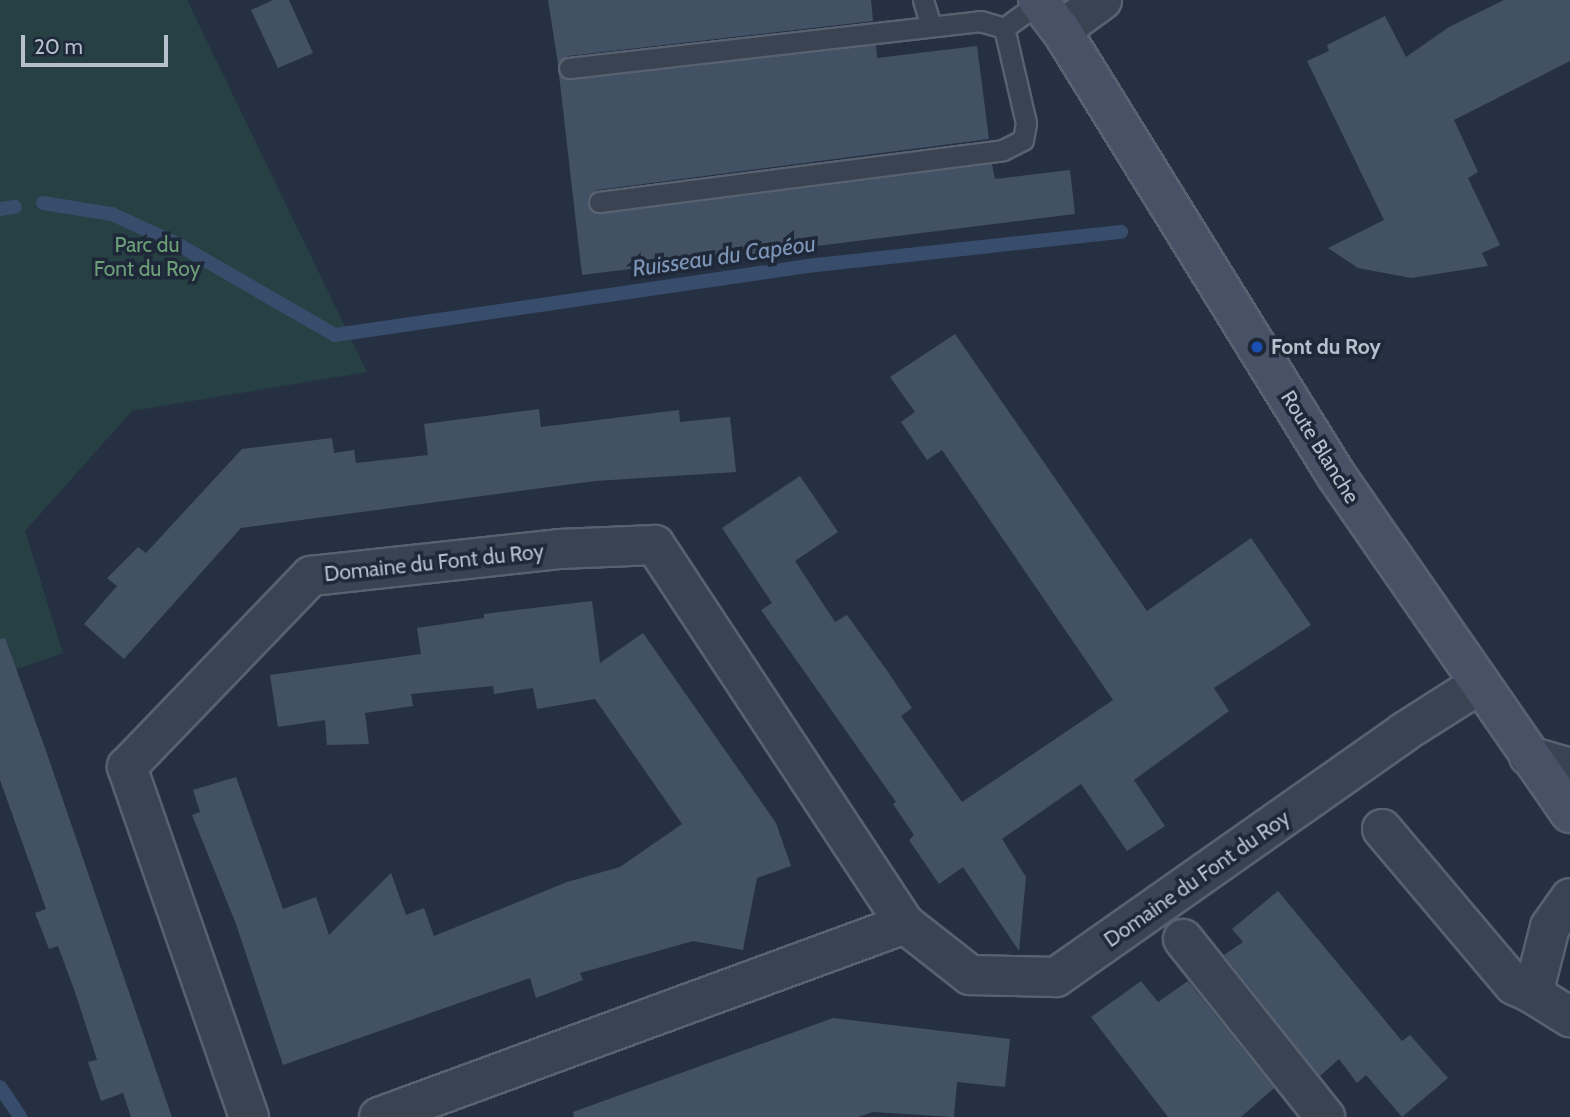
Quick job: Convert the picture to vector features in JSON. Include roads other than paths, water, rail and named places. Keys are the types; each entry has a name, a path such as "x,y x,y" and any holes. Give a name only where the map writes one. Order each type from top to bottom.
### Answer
{"street":[{"path":"1047,10 1102,0"},
{"name":"Route Blanche","path":"1047,10 1336,475 1478,685 1570,813"},
{"name":"Domaine du Font du Roy","path":"249,1117 127,767 311,576 559,549 655,545 905,924 970,975 1056,977 1404,732 1478,685"},
{"path":"1529,756 1570,768"},
{"path":"1382,829 1514,985 1570,1017"},
{"path":"1533,994 1550,928 1570,898"},
{"path":"379,1117 905,924"},
{"path":"1183,939 1325,1117"}],"lane":[{"path":"923,0 931,26"},
{"path":"569,68 980,21 1004,28 1047,10"},
{"path":"599,202 1003,150 1023,140 1026,123 1004,28"}],"waterway":[{"name":"Ruisseau du Capéou","path":"43,203 112,214 179,245 335,335 807,266 1121,232"},
{"path":"0,209 15,207"},
{"path":"0,1087 20,1117"}],"place":[{"name":"Font du Roy","path":"1257,347"}],"park label":[{"name":"Parc du Font du Roy","path":"147,257"}]}
